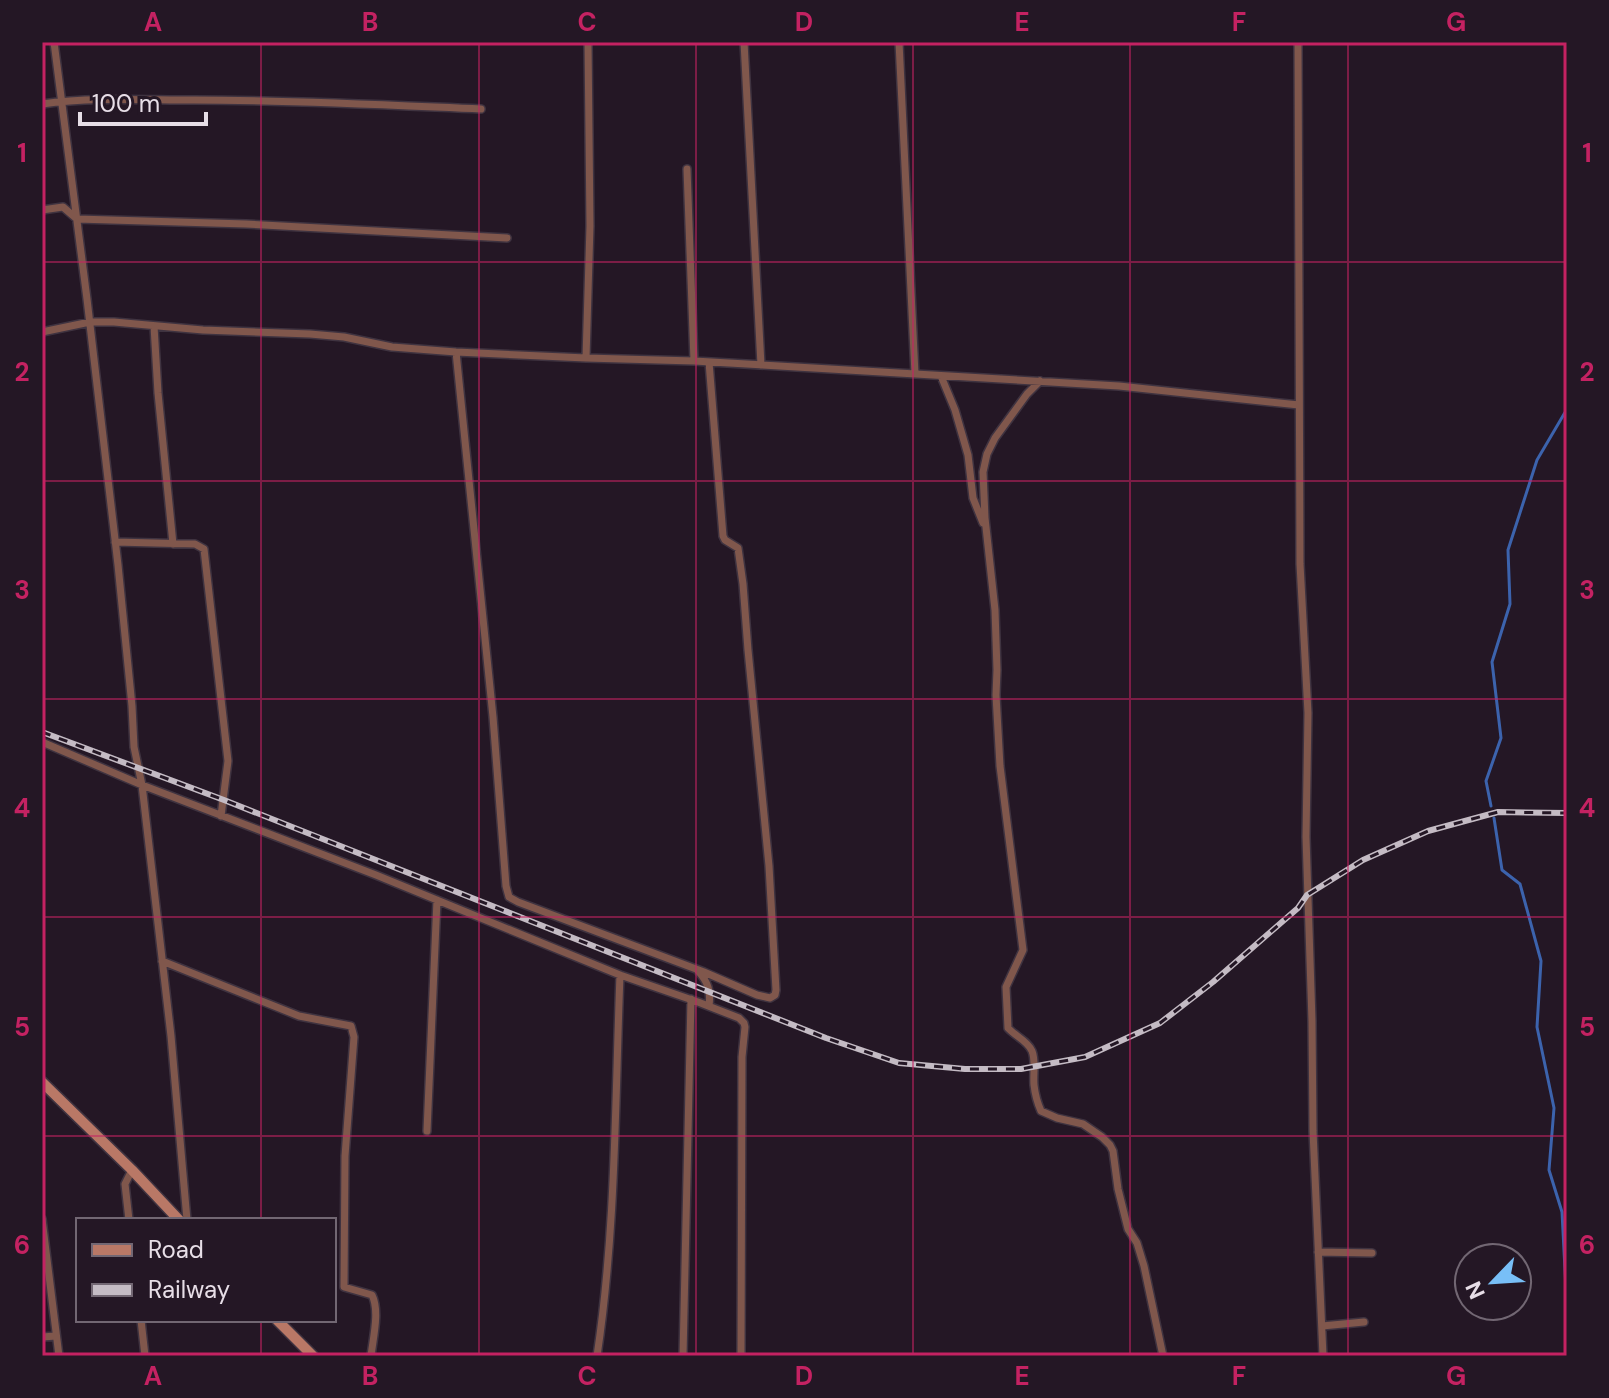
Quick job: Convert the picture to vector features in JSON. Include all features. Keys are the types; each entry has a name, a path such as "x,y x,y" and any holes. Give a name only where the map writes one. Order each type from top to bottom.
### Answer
{"street":[{"path":"54,42 115,542 134,747 142,785 176,1084 187,1218"},
{"path":"586,358 590,226 588,42"},
{"path":"744,42 761,365"},
{"path":"899,42 915,374"},
{"path":"1298,42 1300,564 1308,713 1307,881 1315,1191 1323,1356"},
{"path":"42,104 126,98 481,109"},
{"path":"687,169 694,361"},
{"path":"42,210 63,207 77,219 246,224 507,238"},
{"path":"42,332 90,322 310,334 392,347 456,352 694,361 1040,381 1299,405"},
{"path":"154,326 173,544"},
{"path":"456,352 493,717 506,892 518,902 766,998 775,995 771,889 743,584 738,548 723,536 709,362"},
{"path":"941,376 955,410 968,455 973,498 987,532"},
{"path":"1040,381 995,438 983,472 995,610 1000,766 1023,950 1006,987 1008,1028 1027,1043 1033,1053 1034,1086 1041,1111 1091,1128 1113,1151 1118,1189 1128,1229 1137,1243 1144,1266 1163,1356"},
{"path":"115,542 201,546 204,549 228,761 221,816"},
{"path":"42,742 142,785 620,975 739,1018 745,1027 742,1057 741,1356"},
{"path":"427,1131 437,900"},
{"path":"162,961 299,1016 351,1026 354,1037 345,1156 344,1287 374,1298 371,1356"},
{"path":"697,970 710,991 709,1006"},
{"path":"597,1356 611,1224 620,975"},
{"path":"683,1356 691,999"},
{"path":"42,1082 177,1218"},
{"path":"129,1218 125,1184 132,1170"},
{"path":"42,1219 59,1356"},
{"path":"1318,1252 1372,1253"},
{"path":"141,1322 145,1356"},
{"path":"279,1322 313,1356"},
{"path":"1322,1326 1364,1322"},
{"path":"42,1337 56,1336"}],"waterway":[{"path":"1491,806 1486,781 1501,738 1492,662 1510,604 1508,550 1537,460 1567,409"},
{"path":"1494,818 1502,870 1520,884 1541,961 1537,1027 1554,1108 1549,1170 1562,1212 1567,1308"}],"railway":[{"path":"42,732 224,800 826,1038 899,1063 965,1069 1021,1069 1085,1057 1160,1023 1213,982 1298,908 1307,895 1363,860 1428,831 1498,812 1567,813"}]}
